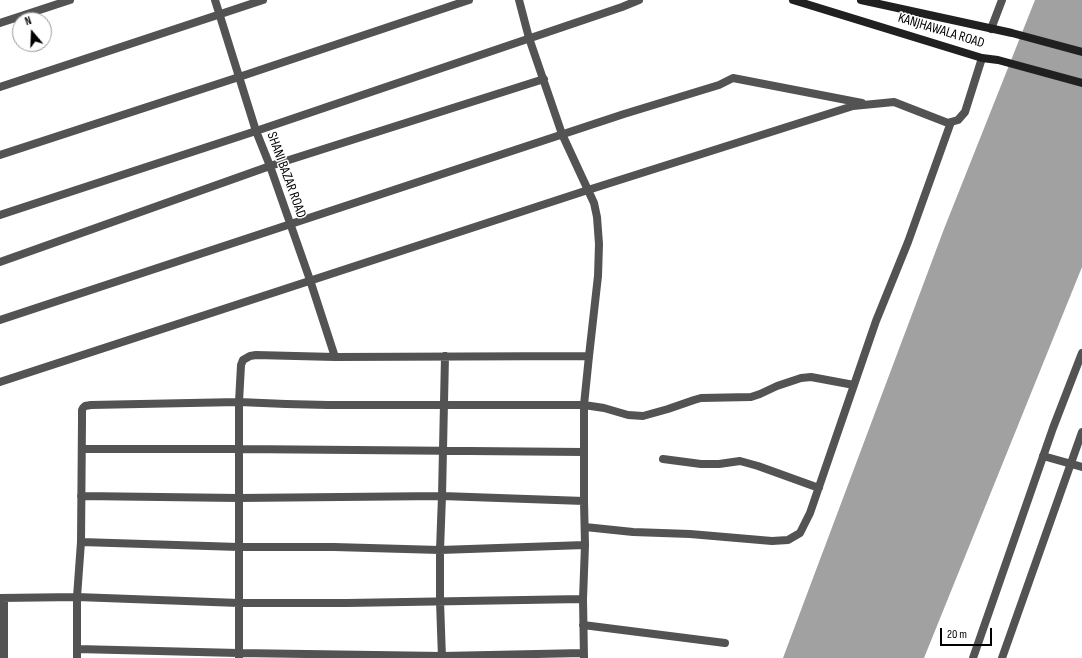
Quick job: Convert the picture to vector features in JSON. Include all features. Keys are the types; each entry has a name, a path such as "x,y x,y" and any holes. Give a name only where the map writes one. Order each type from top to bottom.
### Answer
{"main road":[{"name":"KANJHAWALA ROAD","path":"793,0 982,58 998,60 1082,83"},
{"name":"KANJHAWALA ROAD","path":"861,0 1012,33 1082,52"}],"street":[{"path":"0,23 70,0"},
{"name":"SHANI BAZAR ROAD","path":"215,0 256,131 270,166 310,280 335,357"},
{"path":"0,87 263,0"},
{"path":"0,155 469,0"},
{"path":"77,649 238,656 442,657 584,655 584,405 598,276 599,244 597,217 594,203 562,134 529,38 519,0"},
{"path":"0,215 256,131 639,0"},
{"path":"991,29 1002,0"},
{"path":"0,382 588,190 853,106 894,102 948,123 958,120 965,112 982,58"},
{"path":"0,320 562,134 718,85 733,78 871,104"},
{"path":"0,262 270,166 544,79"},
{"path":"585,527 633,532 690,534 772,541 788,540 800,533 810,514 876,321 903,256 951,122"},
{"path":"973,658 1082,353"},
{"path":"238,656 240,547 239,402 241,365 243,360 250,356 256,355 335,357 589,356"},
{"path":"442,657 440,550 445,356"},
{"path":"77,658 77,597 81,542 82,410 85,406 239,402 300,404 584,405 604,408 628,415 643,416 668,410 701,398 751,397 800,378 811,377 854,385"},
{"path":"1002,658 1082,432"},
{"path":"82,449 584,452"},
{"path":"1044,456 1082,467"},
{"path":"663,459 701,464 719,464 740,461 819,488"},
{"path":"81,496 239,498 442,496 584,501"},
{"path":"81,542 240,547 334,547 440,550 585,545"},
{"path":"4,658 2,598 77,597 239,603 440,602 583,599"},
{"path":"583,625 725,644"}],"shaded area":[{"path":"1035,0 1082,0 1082,267 924,658 783,658 944,229"}]}
